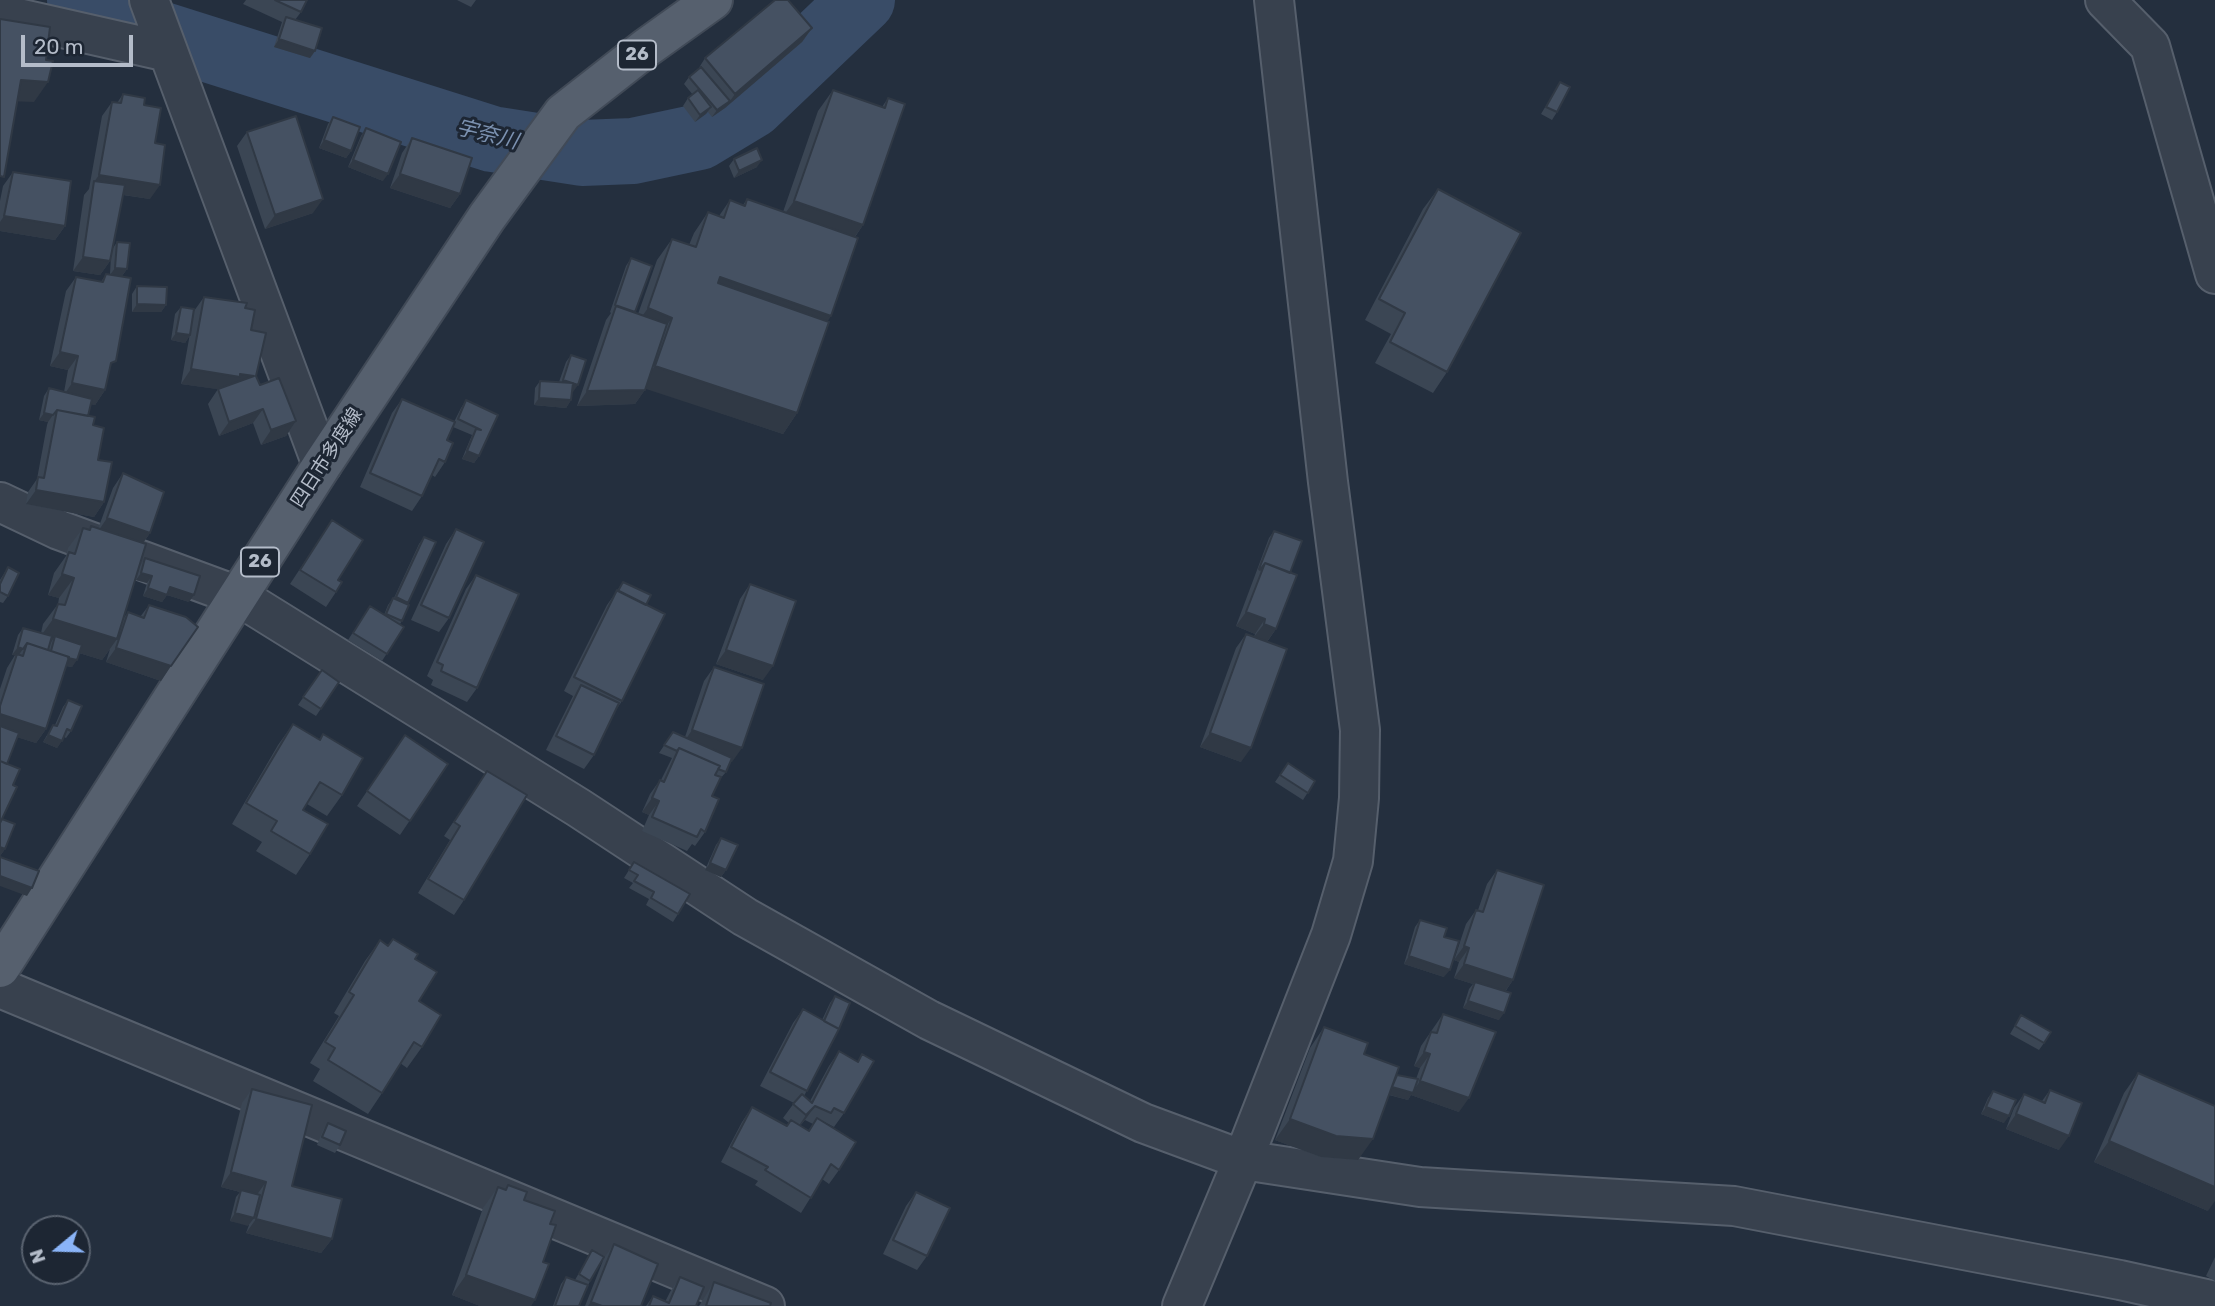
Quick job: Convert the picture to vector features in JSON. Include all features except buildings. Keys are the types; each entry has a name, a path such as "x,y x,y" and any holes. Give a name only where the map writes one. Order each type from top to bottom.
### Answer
{"main road":[{"name":"四日市多度線","path":"0,968 322,465 563,113 713,0"}],"street":[{"path":"40,0 67,30"},
{"path":"1182,1306 1331,936 1353,861 1359,798 1360,730 1328,482 1274,0"},
{"path":"2105,0 2150,46 2215,274"},
{"path":"0,14 67,30 159,27 322,465"},
{"path":"0,502 59,530 239,596 579,808 745,918 929,1020 1143,1123 1243,1160 1420,1187 1734,1206 2120,1279 2215,1301"},
{"path":"0,988 765,1306"}],"waterway":[{"name":"宇奈川","path":"80,0 103,16 492,139 582,153 633,151 699,137 752,105 862,0"}]}
